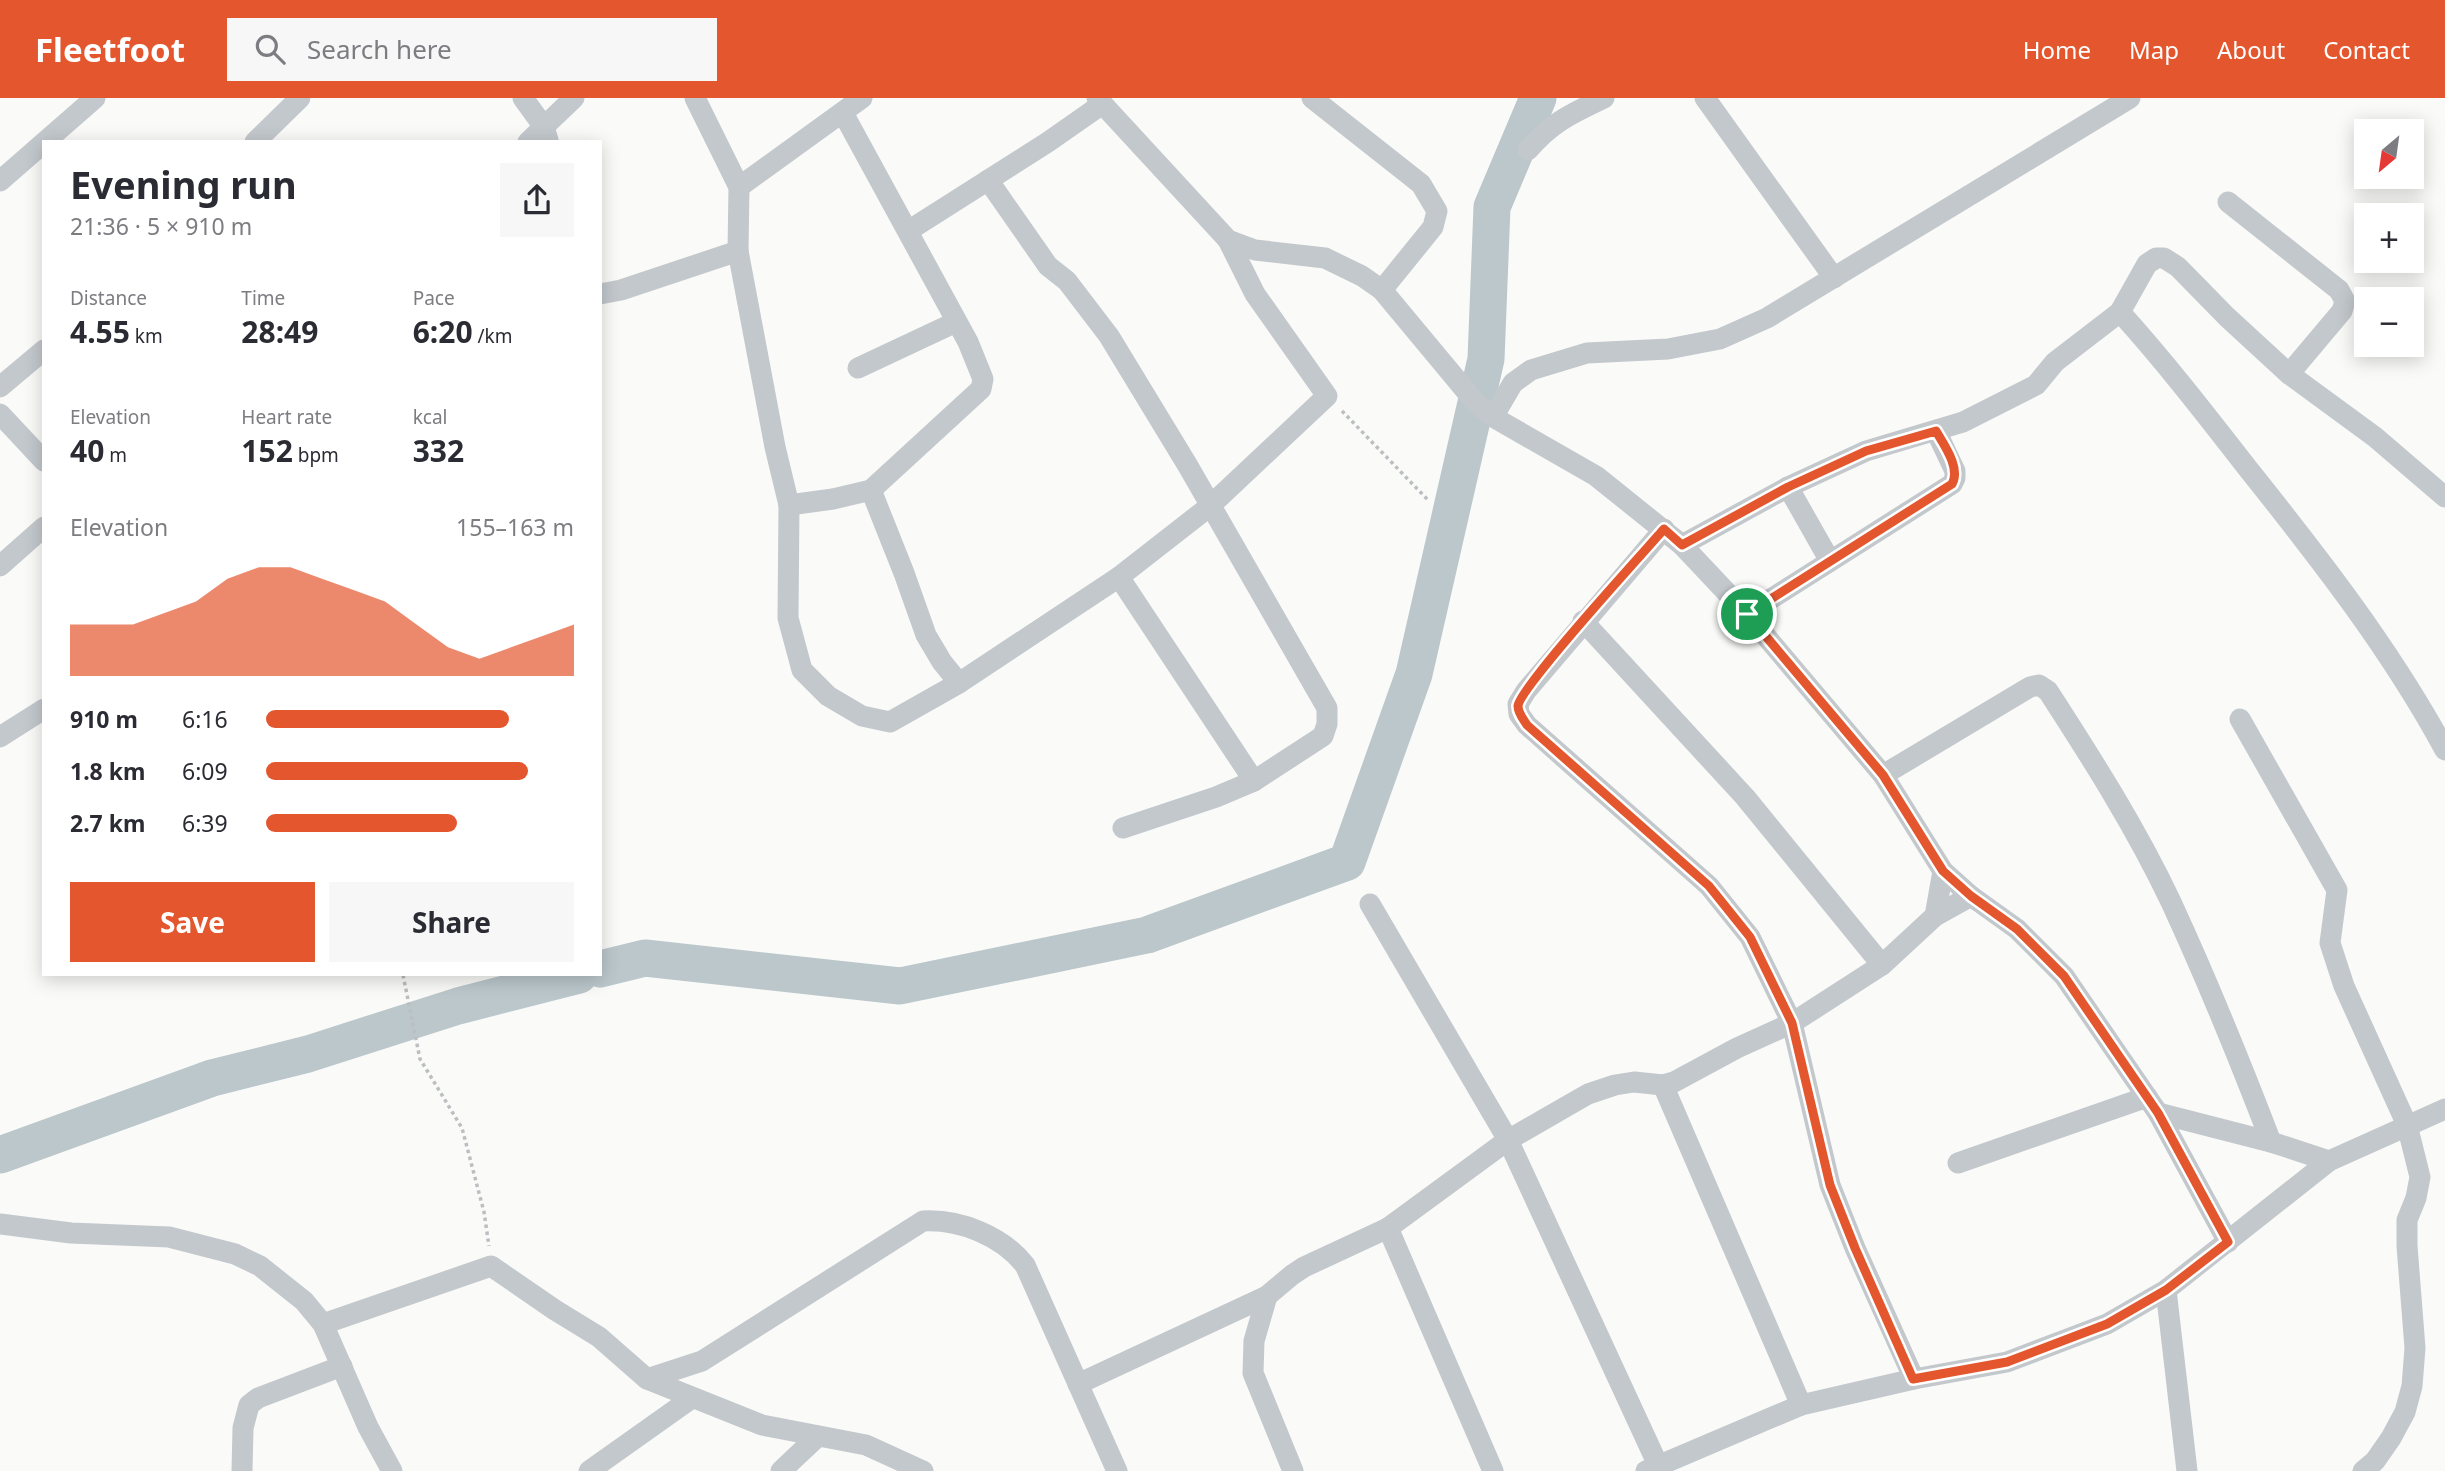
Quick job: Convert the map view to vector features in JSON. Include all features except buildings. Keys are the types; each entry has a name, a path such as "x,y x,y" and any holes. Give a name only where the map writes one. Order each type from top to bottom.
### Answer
{"street":[{"path":"47,140 95,98"},
{"path":"523,98 547,134 574,98"},
{"path":"695,98 739,187 738,251 775,447 789,505 789,618 802,670 828,696 862,716 890,722 959,683 1119,577 1210,506 1327,396 1255,294 1228,240 1099,102 1048,142 908,231"},
{"path":"739,187 862,98"},
{"path":"1312,98 1420,184 1437,211 1433,226 1382,290"},
{"path":"1528,150 1544,130 1604,98"},
{"path":"1705,98 1834,278"},
{"path":"1493,417 1513,383 1531,370 1587,353 1668,349 1720,339 1767,318 2130,98"},
{"path":"257,140 294,100"},
{"path":"789,505 871,490 981,389 983,379 968,341 843,113"},
{"path":"0,181 42,144"},
{"path":"988,180 1048,266 1067,281 1109,336 1326,708 1327,724 1323,736 1254,781 1216,797 1123,828"},
{"path":"2228,202 2339,290 2345,301 2342,311 2289,374"},
{"path":"1228,240 1255,250 1325,258 1362,276 1382,290 1476,403 1493,417 1596,476 1682,545 1747,614 1883,775 1943,871 1971,896 2017,929 2064,976 2152,1105 2228,1242"},
{"path":"602,294 621,290 738,251"},
{"path":"1682,545 1788,487 1866,451 1963,422 2036,385 2055,362 2120,312 2147,264 2156,258 2164,258 2178,267 2289,374 2375,436 2445,497"},
{"path":"2120,312 2167,366 2331,572 2429,721 2445,750"},
{"path":"858,368 956,322"},
{"path":"0,387 42,352"},
{"path":"0,414 42,459"},
{"path":"1747,614 1952,484 1955,471 1936,431"},
{"path":"1788,487 1830,561"},
{"path":"871,490 926,635 942,663 959,683"},
{"path":"0,565 42,529"},
{"path":"1664,529 1526,691 1518,704 1520,714 1546,742 1612,797 1709,886 1750,937 1792,1023 1830,1185 1913,1379"},
{"path":"1119,577 1254,781"},
{"path":"1583,621 1745,797 1882,965"},
{"path":"1883,775 2030,687 2039,685 2048,691 2104,777 2170,900 2271,1142"},
{"path":"0,737 42,710"},
{"path":"2240,719 2337,890 2330,943 2344,986 2407,1125 2420,1177 2417,1198 2407,1220 2415,1348 2412,1387 2404,1412 2391,1438 2375,1461 2363,1471"},
{"path":"1935,916 1943,871"},
{"path":"1078,1384 1268,1296 1304,1267 1388,1228 1508,1140 1588,1094 1634,1082 1663,1085 1674,1082 1737,1048 1792,1023 1882,965 1935,916 1971,896"},
{"path":"1370,904 1508,1140 1652,1468 1801,1405 1913,1379 2007,1362 2107,1324 2166,1290 2329,1161 2445,1109"},
{"path":"1663,1085 1801,1405"},
{"path":"1958,1163 2152,1105 2329,1161"},
{"path":"647,1378 702,1361 923,1221 942,1220 981,1233 1012,1249 1025,1265 1117,1471"},
{"path":"0,1224 71,1233 169,1237 235,1254 260,1266 304,1301 323,1324 368,1427 392,1471"},
{"path":"1388,1228 1493,1471"},
{"path":"323,1324 491,1266 599,1336 647,1378 762,1425 866,1445 923,1471"},
{"path":"2166,1290 2187,1471"},
{"path":"1268,1296 1254,1341 1253,1373 1293,1471"},
{"path":"242,1471 243,1428 249,1405 258,1398 342,1366"},
{"path":"589,1471 692,1398"},
{"path":"781,1471 818,1436"}],"path":[{"path":"1327,396 1428,500"},
{"path":"403,976 420,1059 462,1128 484,1212 491,1266"}],"waterway":[{"path":"602,969 645,958 900,986 1147,935 1347,862 1414,674 1486,359 1492,207 1538,98"},
{"path":"0,1155 212,1078 308,1054 458,1006 575,976"}],"route":[{"path":"1936,431 1955,471 1952,484 1747,614 1883,775 1943,871 1971,896 2017,929 2064,976 2158,1113 2228,1242 2166,1290 2107,1324 2007,1362 1913,1379 1830,1185 1792,1023 1750,937 1709,886 1612,797 1527,725 1520,714 1518,704 1583,621 1664,529 1682,545 1788,487 1866,451 1936,431"}]}
